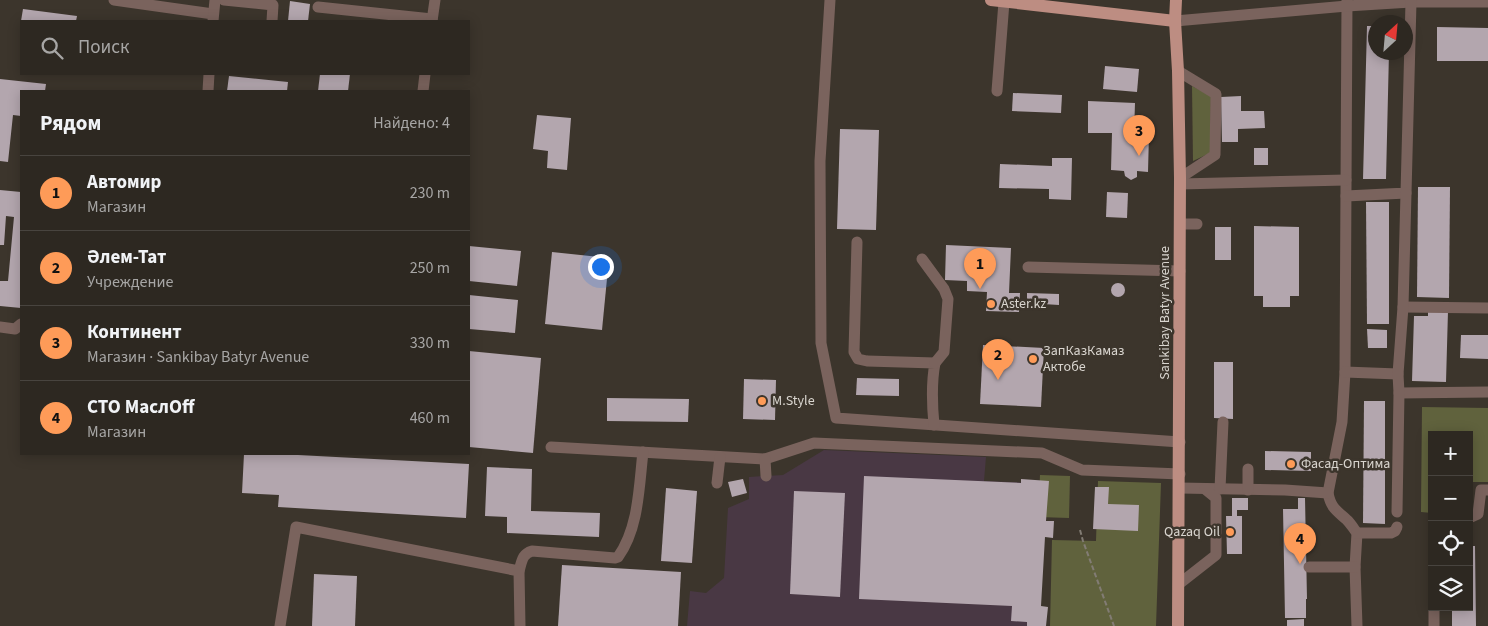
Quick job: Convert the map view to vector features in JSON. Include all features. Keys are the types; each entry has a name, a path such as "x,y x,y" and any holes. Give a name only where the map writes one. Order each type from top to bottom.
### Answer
{"main road":[{"path":"991,0 1175,21"},
{"name":"Sankibay Batyr Avenue","path":"1176,0 1180,181 1178,626"}],"street":[{"path":"114,0 213,18 215,0"},
{"path":"224,0 273,5 272,20"},
{"path":"318,7 432,20 434,0"},
{"path":"830,0 820,161 821,343 836,418 1180,442"},
{"path":"997,91 1004,2"},
{"path":"1397,512 1398,374 1403,307 1412,2"},
{"path":"1175,21 1347,3 1488,2"},
{"path":"1347,3 1345,372 1342,422 1328,493 1330,504 1337,513 1348,521 1357,534 1355,567 1357,626"},
{"path":"1178,71 1216,94 1215,155 1180,181"},
{"path":"208,90 209,75"},
{"path":"423,90 425,75"},
{"path":"1180,181 1346,180"},
{"path":"1346,196 1406,193"},
{"path":"1180,224 1197,224"},
{"path":"857,242 854,352 858,359 867,361 935,363"},
{"path":"922,259 944,289 948,299 944,352 935,363 932,379 934,425"},
{"path":"1028,267 1180,271"},
{"path":"1403,307 1488,308"},
{"path":"0,327 15,329 20,325"},
{"path":"1345,372 1398,374"},
{"path":"1399,393 1488,392"},
{"path":"1220,489 1223,422"},
{"path":"551,447 765,459 814,443 1042,453 1082,470 1180,474"},
{"path":"520,626 519,571 523,556 526,553 618,557 626,544 634,519 643,452"},
{"path":"718,483 720,456"},
{"path":"765,459 766,476"},
{"path":"1248,469 1248,490"},
{"path":"1180,488 1248,490 1285,494 1328,493"},
{"path":"1179,584 1216,555 1216,498 1205,489"},
{"path":"1473,516 1478,514 1481,490 1488,490"},
{"path":"280,626 296,527 519,571"},
{"path":"1357,534 1391,533 1397,527"},
{"path":"1309,567 1355,567"},
{"path":"1434,611 1434,626"}],"path":[{"path":"1080,530 1114,626"}],"shaded area":[{"path":"824,450 986,457 984,481 1035,483 1027,626 687,626 690,591 706,593 724,578 728,508 749,499 749,477 783,475"}],"green space":[{"path":"1192,86 1211,96 1210,153 1193,161"},
{"path":"1422,407 1488,408 1488,482 1473,482 1473,431 1428,431 1428,513 1421,512"},
{"path":"1040,475 1070,476 1069,518 1038,517"},
{"path":"1098,481 1161,483 1156,626 1050,626 1052,540 1096,541"}],"building":[{"path":"290,1 310,4 308,20 288,20"},
{"path":"23,9 77,16 76,20 21,20"},
{"path":"1368,26 1368,60 1389,60 1386,179 1363,179"},
{"path":"1437,27 1488,28 1488,61 1437,61"},
{"path":"1105,66 1139,69 1137,92 1103,89"},
{"path":"320,75 350,75 348,90 318,90"},
{"path":"229,76 288,82 287,90 227,90"},
{"path":"0,79 46,84 45,90 20,90 20,116 13,115 8,162 0,161"},
{"path":"1013,93 1062,95 1061,113 1012,111"},
{"path":"1241,96 1241,111 1264,111 1265,128 1238,129 1238,142 1222,142 1221,97"},
{"path":"1088,101 1135,103 1134,134 1149,134 1148,172 1137,171 1137,177 1131,180 1125,176 1124,171 1111,170 1112,133 1088,133"},
{"path":"537,115 571,118 567,170 547,168 548,151 533,149"},
{"path":"840,129 879,130 876,230 837,229"},
{"path":"1254,148 1268,148 1268,165 1254,165"},
{"path":"1052,158 1072,158 1071,200 1049,199 1049,189 999,188 1000,164 1052,166"},
{"path":"1418,187 1450,187 1449,298 1417,297"},
{"path":"0,190 20,192 20,308 0,306 0,281 8,281 14,217 6,216 4,245 0,245"},
{"path":"1107,192 1128,193 1127,218 1106,217"},
{"path":"1366,202 1389,202 1389,324 1367,324"},
{"path":"1254,226 1299,227 1299,296 1290,296 1290,307 1263,307 1263,296 1254,296"},
{"path":"1215,227 1231,227 1231,260 1215,260"},
{"path":"946,245 1011,248 1009,293 1020,293 1019,312 986,311 987,292 967,291 967,281 945,280"},
{"path":"470,246 521,251 517,286 470,281"},
{"path":"552,252 609,258 602,330 545,324"},
{"path":"1115,283 1121,283 1125,290 1121,297 1115,297 1111,293 1111,287"},
{"path":"1027,293 1059,294 1059,305 1027,303"},
{"path":"470,295 518,300 515,333 470,329"},
{"path":"1428,311 1448,311 1446,382 1412,381 1414,316 1428,316"},
{"path":"1367,329 1387,330 1387,348 1368,348"},
{"path":"1461,335 1488,335 1488,359 1460,358"},
{"path":"983,345 1044,348 1041,407 980,404"},
{"path":"470,351 541,358 533,453 470,447"},
{"path":"1214,362 1233,362 1233,419 1214,418"},
{"path":"857,378 899,379 899,396 856,395"},
{"path":"744,379 776,380 775,420 743,419"},
{"path":"607,398 689,399 688,422 607,421"},
{"path":"1364,401 1385,401 1385,524 1363,523"},
{"path":"1265,451 1311,452 1311,471 1265,470"},
{"path":"244,455 298,455 469,464 466,518 278,507 279,495 242,493"},
{"path":"487,467 532,469 531,511 600,513 599,537 507,533 507,517 485,516"},
{"path":"864,476 1021,483 1021,479 1049,481 1046,521 1054,521 1053,538 1045,537 1041,606 1048,607 1046,626 1027,626 1027,622 1011,621 1012,606 859,599"},
{"path":"743,479 747,493 732,497 728,482"},
{"path":"1095,487 1109,487 1108,504 1139,505 1138,531 1093,529"},
{"path":"666,488 697,491 692,563 661,561"},
{"path":"794,491 845,493 840,597 790,594"},
{"path":"1232,498 1248,498 1248,510 1237,510 1237,516 1242,516 1242,554 1227,554 1226,516 1232,516"},
{"path":"1298,498 1305,498 1306,618 1285,618 1283,509 1298,509"},
{"path":"1473,546 1475,546 1476,626 1452,626 1452,611 1473,611"},
{"path":"562,565 681,572 678,626 558,626"},
{"path":"314,574 357,576 355,626 312,626"},
{"path":"1304,619 1304,626 1287,626 1287,620"}],"place":[{"name":"Континент","path":"1139,156"},
{"name":"Автомир","path":"980,289"},
{"name":"Aster.kz","path":"991,304"},
{"name":"ЗапКазКамаз Актобе","path":"1033,359"},
{"name":"Әлем-Тат","path":"998,380"},
{"name":"M.Style","path":"762,401"},
{"name":"Фасад-Оптима","path":"1291,464"},
{"name":"Qazaq Oil","path":"1230,532"},
{"name":"СТО МаслOff","path":"1300,564"}]}
